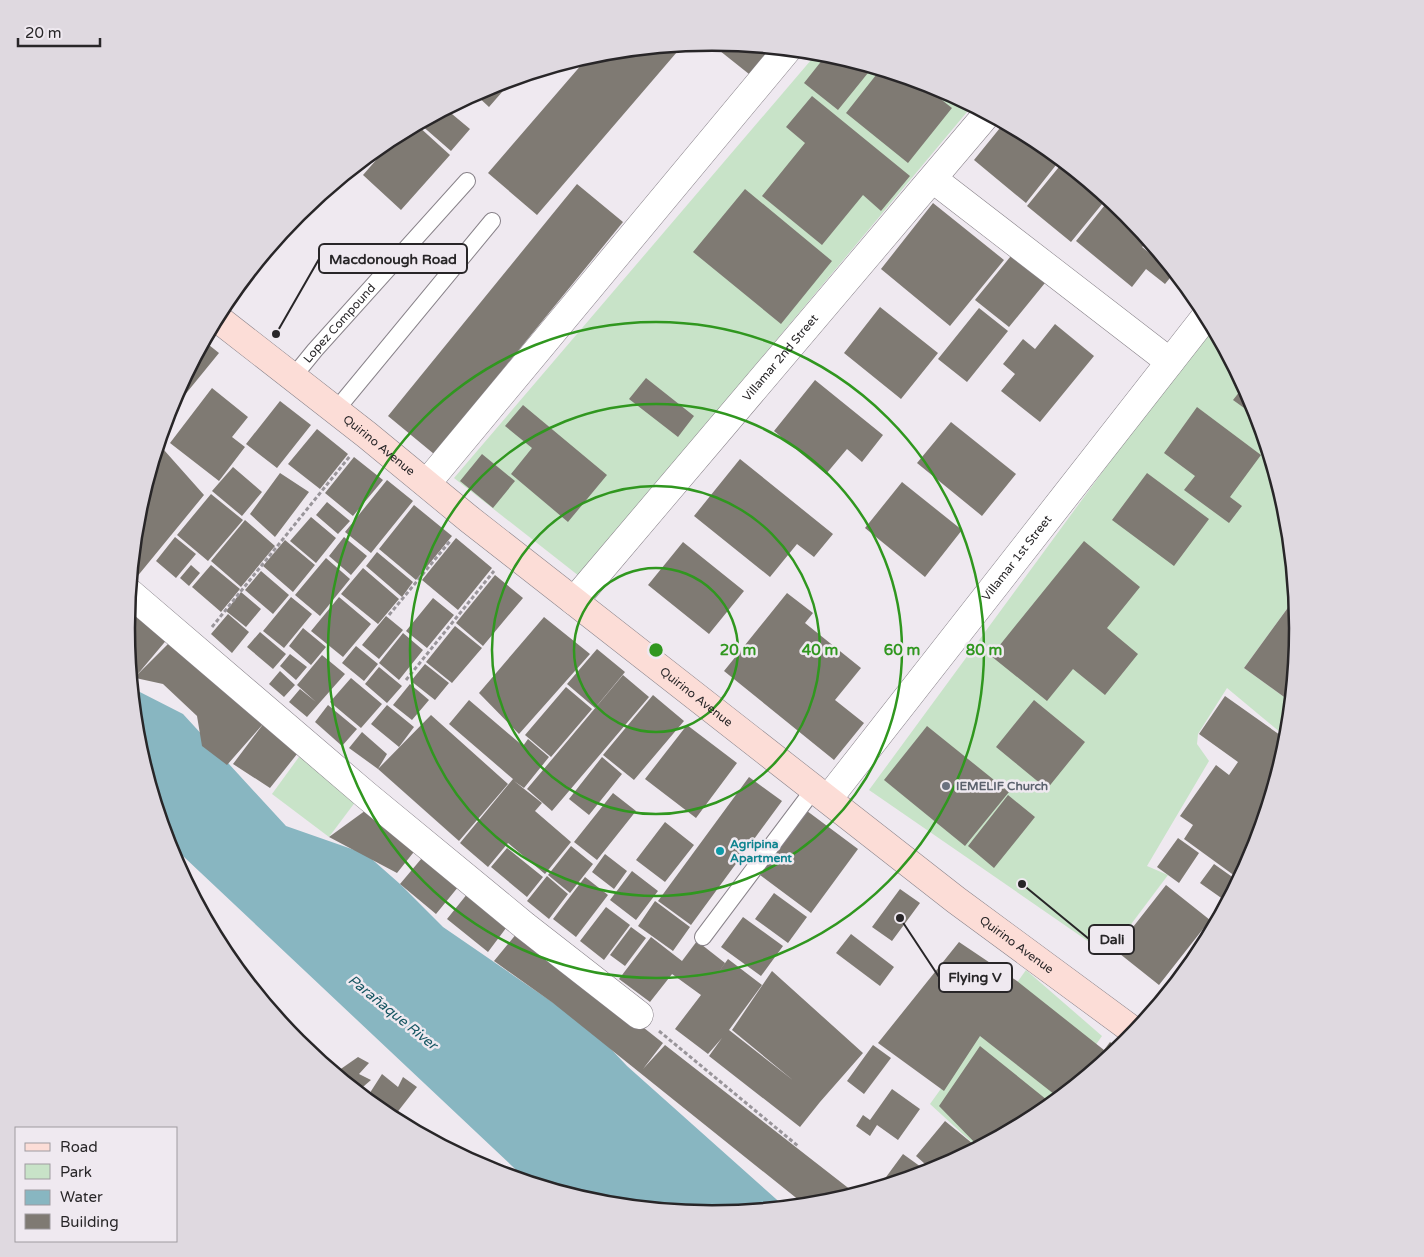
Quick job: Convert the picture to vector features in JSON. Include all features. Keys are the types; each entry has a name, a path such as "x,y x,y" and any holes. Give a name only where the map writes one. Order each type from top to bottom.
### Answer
{"main road":[{"name":"Quirino Avenue","path":"223,323 368,435 469,519 956,900 1129,1027"}],"street":[{"path":"427,483 782,55"},
{"name":"Villamar 2nd Street","path":"574,601 983,119"},
{"path":"933,179 1170,362"},
{"name":"Villamar 1st Street","path":"821,794 1201,322"},
{"path":"136,598 366,795 517,920 639,1015"}],"lane":[{"name":"Lopez Compound","path":"293,377 467,181"},
{"path":"336,410 492,220"},
{"path":"703,937 821,794"}],"path":[{"path":"194,648 368,435"},
{"path":"389,615 469,519"},
{"path":"406,680 510,551"},
{"path":"639,1015 798,1146"}],"green space":[{"path":"811,60 898,82 933,95 968,111 579,576 454,478"},
{"path":"1206,331 1230,373 1259,443 1270,479 1278,516 1284,553 1288,607 1244,668 1285,697 1280,732 1227,688 1198,734 1197,744 1209,761 1147,866 1168,875 1108,955 869,790"},
{"path":"304,750 362,793 329,837 272,794"},
{"path":"1026,970 1102,1036 1072,1079 1033,1108 973,1143 930,1104"}],"water":[{"name":"Parañaque River","path":"139,691 183,714 286,826 366,854 400,884 443,927 593,1030 627,1066 779,1202 712,1206 674,1205 637,1201 599,1195 519,1172 181,855 165,814 154,778"}],"building":[{"path":"720,51 769,54 771,56 754,78"},
{"path":"677,52 537,215 488,173 580,67 637,56"},
{"path":"821,61 868,73 838,110 804,83"},
{"path":"876,75 933,95 952,108 908,163 846,113"},
{"path":"503,90 489,107 481,100"},
{"path":"812,96 910,176 881,211 863,195 822,245 762,196 805,143 786,127"},
{"path":"452,114 470,129 451,151 425,128"},
{"path":"1000,128 1056,166 1026,203 974,160"},
{"path":"422,130 450,155 401,210 363,175 376,160"},
{"path":"1058,168 1102,204 1071,242 1027,206"},
{"path":"577,184 623,222 434,454 388,416"},
{"path":"745,189 832,261 781,324 693,252"},
{"path":"933,203 1004,260 950,326 881,269"},
{"path":"1104,206 1144,245 1142,247 1151,255 1170,277 1165,284 1146,269 1132,287 1076,241"},
{"path":"1015,251 1049,278 1009,327 975,300"},
{"path":"880,307 938,353 901,399 844,353"},
{"path":"979,308 1008,331 967,382 938,359"},
{"path":"1055,324 1094,356 1040,422 1001,391 1015,374 1003,364 1023,339 1035,349"},
{"path":"209,345 219,353 184,395"},
{"path":"646,378 694,416 678,437 629,399"},
{"path":"815,380 883,435 862,462 847,449 826,474 774,431"},
{"path":"212,388 248,417 232,437 245,447 219,481 170,443"},
{"path":"1239,393 1245,409 1233,400"},
{"path":"280,401 311,425 277,468 246,444"},
{"path":"523,405 607,475 568,522 511,474 532,448 505,426"},
{"path":"1197,407 1261,455 1230,497 1242,506 1229,523 1184,490 1195,476 1164,453"},
{"path":"951,422 1016,474 982,516 917,463"},
{"path":"317,429 348,454 320,489 288,464"},
{"path":"164,450 204,495 138,576 146,516"},
{"path":"482,454 515,481 493,508 460,481"},
{"path":"354,457 383,480 353,516 325,493"},
{"path":"740,459 833,534 814,557 797,544 770,577 694,516"},
{"path":"233,467 262,492 242,516 212,491"},
{"path":"280,473 309,492 275,537 250,514"},
{"path":"1147,473 1209,519 1174,566 1112,520"},
{"path":"387,480 413,501 371,553 345,532"},
{"path":"902,482 962,530 925,577 865,528"},
{"path":"211,494 243,520 208,561 177,535"},
{"path":"327,502 350,521 338,534 316,515"},
{"path":"414,505 452,536 416,580 379,549"},
{"path":"311,517 336,538 316,563 290,541"},
{"path":"245,520 275,546 241,587 211,561"},
{"path":"175,537 196,554 176,578 156,561"},
{"path":"344,537 367,556 351,575 329,556"},
{"path":"456,538 492,568 458,610 422,580"},
{"path":"285,540 315,565 293,592 263,566"},
{"path":"1084,541 1140,587 1107,628 1138,654 1105,695 1073,669 1047,701 991,656"},
{"path":"683,542 744,591 709,634 648,585"},
{"path":"377,552 413,582 402,597 366,566"},
{"path":"326,558 350,579 320,616 295,595"},
{"path":"191,565 200,573 189,586 180,578"},
{"path":"211,565 240,589 221,612 192,587"},
{"path":"363,568 399,599 378,624 341,594"},
{"path":"261,571 289,595 273,614 245,590"},
{"path":"495,575 523,598 483,646 456,623"},
{"path":"241,592 261,609 246,627 226,611"},
{"path":"787,593 813,613 805,623 861,668 835,700 864,723 834,760 724,671"},
{"path":"291,597 312,614 284,648 263,631"},
{"path":"339,597 371,624 343,657 311,631"},
{"path":"433,598 454,615 427,648 406,631"},
{"path":"1288,607 1288,666 1285,697 1244,668"},
{"path":"139,611 169,637 137,675 169,643 301,749 270,788 233,764 264,723 227,765 202,746 197,716 163,684 137,678 136,666 135,615"},
{"path":"228,614 249,632 232,653 211,634"},
{"path":"386,616 403,630 379,659 362,645"},
{"path":"544,617 590,654 519,734 479,693"},
{"path":"455,626 482,648 452,683 426,662"},
{"path":"303,628 326,647 311,665 289,646"},
{"path":"260,632 286,654 273,669 247,647"},
{"path":"403,633 423,650 399,680 379,663"},
{"path":"356,646 378,664 364,681 342,663"},
{"path":"597,649 625,672 595,708 567,684"},
{"path":"290,654 307,667 296,680 280,666"},
{"path":"322,655 345,674 307,717 289,702 300,689 316,702 297,685"},
{"path":"425,664 449,683 435,700 411,681"},
{"path":"379,667 402,686 387,703 365,684"},
{"path":"280,671 295,685 284,697 269,684"},
{"path":"623,675 649,697 552,811 527,789"},
{"path":"351,678 382,704 361,728 330,702"},
{"path":"410,684 429,700 412,720 393,705"},
{"path":"566,687 592,709 551,757 525,735"},
{"path":"653,695 684,721 634,780 603,755"},
{"path":"1225,696 1279,734 1270,778 1259,814 1234,875 1184,839 1193,825 1180,816 1216,765 1229,775 1238,762 1199,734"},
{"path":"469,700 523,746 528,739 549,757 524,788 514,781 542,803 535,811 571,842 545,874 508,843 488,867 460,843 513,779 449,724"},
{"path":"1034,700 1085,742 1047,789 996,747"},
{"path":"328,705 357,729 342,746 315,722"},
{"path":"387,705 414,727 399,747 371,724"},
{"path":"431,715 508,784 459,841 378,769"},
{"path":"687,725 737,763 696,818 645,779"},
{"name":"IEMELIF Church","path":"927,726 1009,792 965,846 884,780"},
{"path":"362,732 387,754 378,769 349,748"},
{"path":"602,757 622,774 589,815 569,799"},
{"name":"Agripina Apartment","path":"749,777 782,801 691,925 658,901"},
{"path":"613,793 636,811 597,860 574,842"},
{"path":"1008,795 1035,817 994,868 968,846"},
{"path":"373,805 421,843 397,873 329,837"},
{"path":"803,808 858,849 811,913 756,872"},
{"path":"665,822 694,845 665,882 636,860"},
{"path":"1178,838 1199,853 1179,883 1157,867"},
{"path":"571,846 593,864 570,893 548,875"},
{"path":"507,848 543,877 527,897 491,867"},
{"path":"427,852 463,881 436,914 400,884"},
{"path":"605,854 627,871 614,889 592,872"},
{"path":"1214,864 1233,877 1222,899 1200,883"},
{"path":"632,871 658,891 636,920 610,900"},
{"path":"547,876 568,894 549,919 527,901"},
{"path":"585,877 608,895 576,937 553,919"},
{"path":"1166,885 1210,920 1159,985 1115,950"},
{"path":"472,888 512,920 488,952 447,919"},
{"path":"900,889 920,903 892,941 872,927"},
{"path":"774,893 807,917 788,943 755,919"},
{"path":"655,901 690,927 673,951 638,926"},
{"path":"606,907 630,925 604,960 580,941"},
{"path":"743,917 783,946 761,976 721,947"},
{"path":"522,927 576,974 663,1043 643,1069 665,1045 849,1189 798,1199 553,1003 494,961"},
{"path":"631,927 646,938 625,966 610,955"},
{"path":"851,934 894,967 880,986 836,953"},
{"path":"651,937 682,961 697,941 725,963 715,977 728,959 762,985 729,1030 794,1081 732,1030 772,971 863,1053 800,1127 709,1056 722,1038 708,1054 675,1029 701,995 672,974 650,1002 619,979"},
{"path":"959,942 1017,981 1104,1050 1110,1042 1112,1044 1053,1093 980,1036 944,1091 878,1043"},
{"path":"873,1045 891,1058 864,1094 847,1081"},
{"path":"980,1046 1046,1099 1001,1128 974,1142 939,1106"},
{"path":"358,1057 369,1063 359,1074 371,1080 363,1087 340,1069"},
{"path":"382,1074 398,1087 403,1077 417,1087 397,1112 370,1093"},
{"path":"892,1089 920,1109 898,1140 877,1125 870,1136 856,1126 863,1115 870,1120"},
{"path":"945,1121 972,1143 926,1165 916,1156"},
{"path":"903,1154 921,1167 898,1175 885,1179"}],"place":[{"name":"Macdonough Road","path":"276,334"},
{"name":"IEMELIF Church","path":"946,786"},
{"name":"Agripina Apartment","path":"720,851"},
{"name":"Dali","path":"1022,884"},
{"name":"Flying V","path":"900,918"}]}
